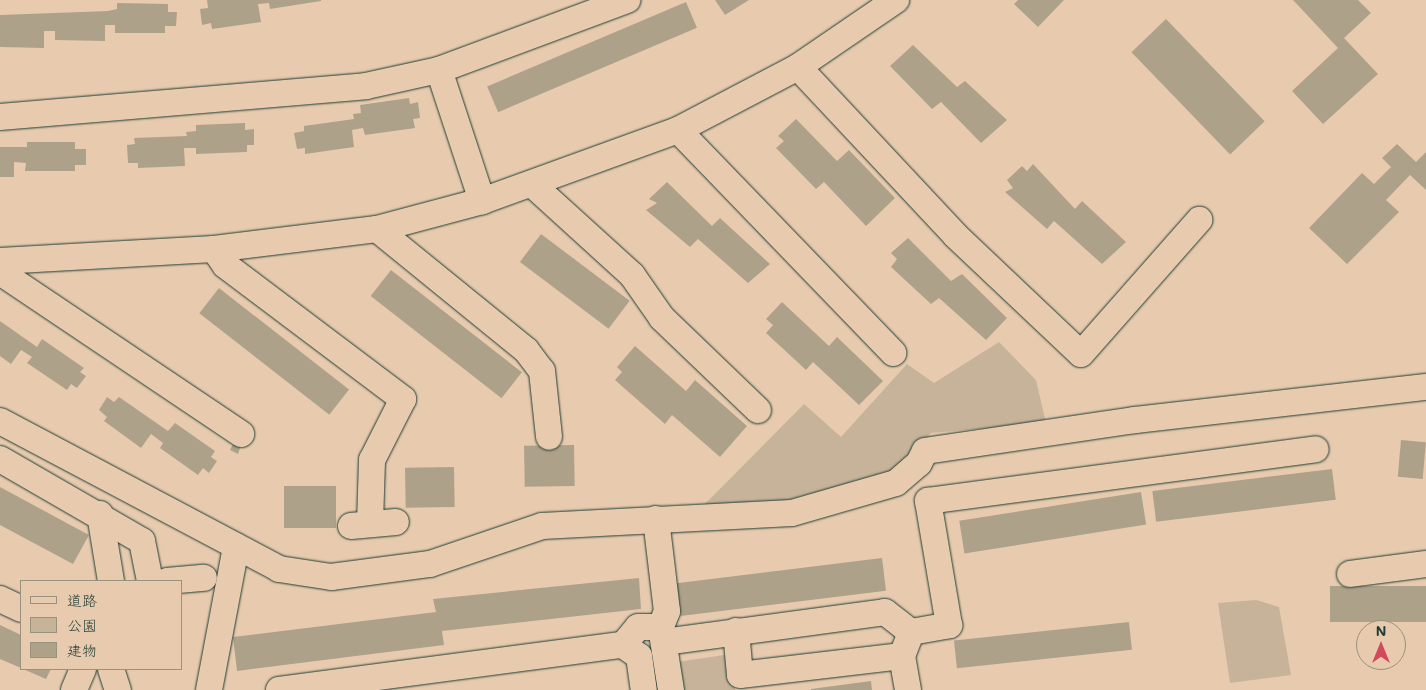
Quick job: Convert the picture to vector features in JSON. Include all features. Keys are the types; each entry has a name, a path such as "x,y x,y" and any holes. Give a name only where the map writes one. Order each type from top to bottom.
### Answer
{"street":[{"path":"0,116 202,103 366,86 439,70 627,0"},
{"path":"241,434 3,274 0,261 214,249 377,230 482,200 533,185 678,130 798,67 896,0"},
{"path":"798,67 955,236 1081,354 1199,220"},
{"path":"439,70 482,200"},
{"path":"678,130 893,354"},
{"path":"533,185 632,276 662,318 758,410"},
{"path":"377,230 526,350 542,370 549,437"},
{"path":"214,249 225,265 403,399 372,460 360,525 396,522"},
{"path":"0,421 279,569 332,577 430,564 542,526 792,513 896,483 919,463 925,452 1135,420 1426,387"},
{"path":"279,690 422,680 623,645 638,628 662,634 736,631 885,612 911,632 949,625 928,501 1316,449"},
{"path":"0,459 100,514 142,541 150,580"},
{"path":"100,514 111,580"},
{"path":"623,645 639,656 643,690 671,688 662,634 668,611 656,519"},
{"path":"209,690 236,547"},
{"path":"1350,574 1426,564"},
{"path":"180,580 204,578"},
{"path":"0,599 20,608"},
{"path":"736,631 740,675 902,656"},
{"path":"908,690 902,656 911,632"},
{"path":"74,690 83,670"}],"green space":[{"path":"999,342 1036,380 1046,423 931,433 894,474 792,504 703,506 804,404 841,437 907,364 934,383"},
{"path":"1256,600 1279,607 1291,675 1230,683 1218,603"},
{"path":"731,654 735,690 681,690 677,662"}],"building":[{"path":"207,0 321,1 270,9 269,3 258,4 261,22 212,29 211,23 202,25 200,9 208,8"},
{"path":"715,0 749,0 725,15"},
{"path":"1018,0 1064,0 1038,27 1014,4"},
{"path":"1293,0 1358,0 1371,13 1344,38 1378,74 1323,124 1292,91 1338,48"},
{"path":"686,2 697,28 498,112 487,86"},
{"path":"117,3 168,4 168,12 177,12 176,26 165,26 165,33 115,33 115,25 105,25 105,41 55,40 55,31 44,31 44,48 0,47 0,15 108,11 117,9"},
{"path":"1166,19 1265,121 1230,154 1131,52"},
{"path":"913,45 957,87 965,81 1007,120 981,143 941,102 932,109 890,66"},
{"path":"409,98 410,104 418,102 420,118 413,119 415,128 365,135 363,128 352,130 354,147 305,154 305,148 297,149 294,133 304,131 304,126 354,119 353,114 361,113 360,105"},
{"path":"796,119 837,161 849,150 895,198 866,226 824,182 816,189 776,148 784,141 778,136"},
{"path":"245,123 245,130 254,129 254,145 247,145 247,152 196,154 196,148 184,148 185,166 138,168 138,163 128,163 127,145 135,144 134,138 187,136 186,132 196,131 196,125"},
{"path":"27,142 75,142 75,149 86,149 86,165 75,165 75,171 25,171 26,163 14,162 14,177 0,177 0,147 27,147"},
{"path":"1397,144 1416,162 1426,152 1426,190 1410,175 1386,200 1399,212 1347,264 1309,228 1362,173 1374,184 1391,167 1382,158"},
{"path":"1033,164 1075,209 1082,201 1126,242 1102,264 1054,221 1047,229 1005,192 1013,188 1007,180 1022,166 1027,171"},
{"path":"667,182 712,226 720,218 770,264 748,283 698,239 690,247 646,210 657,203 649,199"},
{"path":"541,234 630,301 609,329 520,262"},
{"path":"908,238 951,281 962,274 1007,318 986,340 939,298 931,304 891,267 897,259 891,253"},
{"path":"391,270 522,372 501,398 371,296"},
{"path":"219,288 349,390 329,415 199,313"},
{"path":"782,302 829,346 837,337 883,381 859,405 813,362 806,370 766,333 773,325 766,319"},
{"path":"0,321 37,347 42,339 84,368 80,372 86,376 77,388 71,384 67,390 27,363 32,357 21,350 11,364 0,356"},
{"path":"635,346 686,391 695,380 747,426 720,457 672,415 665,424 615,380 622,372 617,367"},
{"path":"107,397 114,402 119,397 168,431 175,423 215,451 211,457 217,461 209,473 203,468 198,475 160,448 163,443 151,434 141,448 104,421 107,417 99,410"},
{"path":"1401,440 1426,442 1423,479 1398,477"},
{"path":"234,442 241,445 238,454 230,450"},
{"path":"574,445 575,486 525,487 524,446"},
{"path":"454,467 455,507 406,508 405,468"},
{"path":"1332,469 1336,500 1156,522 1152,491"},
{"path":"284,486 336,486 336,528 284,528"},
{"path":"0,487 89,535 73,564 0,525"},
{"path":"1141,492 1146,525 964,553 959,521"},
{"path":"882,558 886,591 681,616 677,583"},
{"path":"639,578 641,609 442,631 444,645 237,671 233,637 436,612 433,599"},
{"path":"1330,586 1426,586 1426,622 1356,620 1356,622 1330,622"},
{"path":"1129,622 1132,650 957,668 954,640"},
{"path":"0,625 20,635 20,668 0,659"},
{"path":"25,670 50,670 46,679"},
{"path":"871,681 872,690 811,690 811,689"}]}
